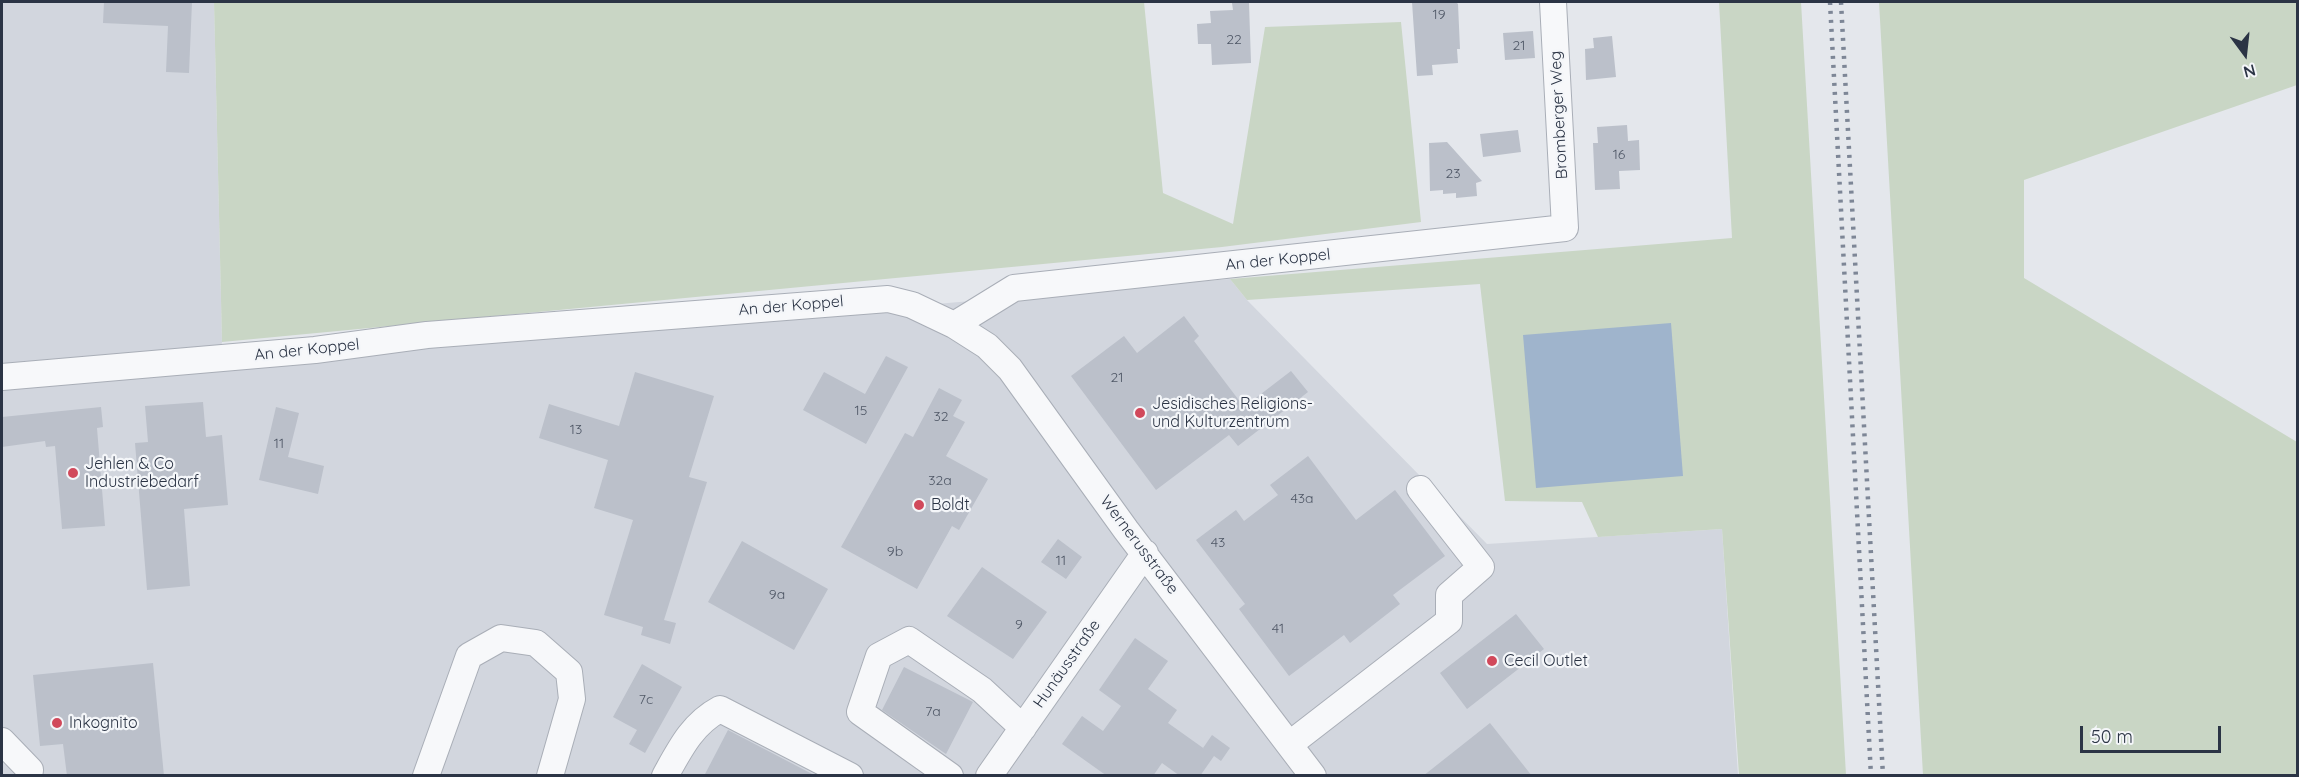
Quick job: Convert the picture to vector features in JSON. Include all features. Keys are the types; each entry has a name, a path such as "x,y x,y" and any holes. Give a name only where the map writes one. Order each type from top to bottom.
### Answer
{"street":[{"name":"Bromberger Weg","path":"1553,2 1565,228"},
{"name":"An der Koppel","path":"2,377 315,350 427,335 888,299 912,305 954,325 1014,288 1565,228"},
{"name":"Wernerusstraße","path":"954,325 987,346 1010,369 1313,776"},
{"path":"1290,744 1449,621 1449,596 1481,567 1420,489"},
{"name":"Hunäusstraße","path":"989,776 1145,553"},
{"path":"426,776 469,656 501,638 536,643 568,672 572,699 550,776"},
{"path":"950,776 860,712 879,656 909,640 982,690 1023,728"},
{"path":"665,776 687,736 707,716 720,709 850,776"},
{"path":"2,741 30,770 29,776"}],"shaded area":[{"path":"2,2 214,2 222,342 218,365 1230,279 1247,300 1487,544 1722,529 1738,775 2,776"}],"green space":[{"path":"214,2 1144,2 1163,193 1233,224 1265,27 1401,22 1421,222 1222,247 222,342"},
{"path":"1719,2 1801,2 1846,775 1739,775 1722,529 1598,537 1582,502 1505,501 1480,284 1247,300 1230,279 1732,238"},
{"path":"1879,2 2297,2 2297,85 2024,180 2024,278 2297,442 2297,775 1923,775"}],"water":[{"path":"1671,323 1683,476 1536,488 1523,335"}],"building":[{"path":"104,2 192,2 189,73 166,72 168,26 103,23"},
{"path":"1412,2 1456,2 1458,4 1460,49 1457,49 1458,63 1432,65 1433,75 1417,76"},
{"path":"1232,3 1249,3 1251,63 1212,65 1211,44 1198,44 1197,24 1211,23 1210,11 1233,10"},
{"path":"1533,31 1535,58 1505,60 1503,33"},
{"path":"1612,36 1616,77 1586,80 1585,49 1594,48 1593,38"},
{"path":"1627,125 1628,141 1639,140 1640,170 1619,171 1620,189 1595,190 1593,143 1598,143 1597,127"},
{"path":"1518,130 1521,152 1483,157 1480,134"},
{"path":"1447,142 1482,181 1476,183 1477,196 1456,198 1456,193 1443,194 1443,190 1430,191 1429,143"},
{"path":"1184,316 1199,336 1194,341 1244,407 1291,371 1308,392 1238,446 1229,435 1156,490 1071,376 1124,336 1137,353"},
{"path":"886,356 908,367 866,444 803,410 824,372 865,394"},
{"path":"635,372 714,396 689,477 707,482 664,620 676,623 670,644 641,635 643,627 604,615 633,520 594,508 608,460 539,438 549,404 619,426"},
{"name":"Boldt","path":"939,388 962,400 953,416 965,422 946,456 988,479 959,530 952,526 917,589 841,547 905,433 913,437"},
{"path":"203,402 206,437 222,435 228,505 184,509 190,586 147,590 135,443 148,442 145,406"},
{"path":"101,407 103,427 97,428 105,526 62,529 55,446 46,447 45,441 2,447 2,417"},
{"path":"276,407 299,413 288,457 324,466 318,494 259,480"},
{"path":"1308,456 1356,520 1395,490 1445,556 1393,595 1400,604 1350,643 1344,635 1289,676 1239,609 1245,604 1196,540 1236,510 1244,521 1278,495 1270,485"},
{"path":"1058,539 1082,557 1066,579 1041,562"},
{"path":"742,541 828,589 794,650 708,602"},
{"path":"982,567 1047,612 1013,659 947,616"},
{"name":"Cecil Outlet","path":"1516,614 1544,649 1467,709 1440,673"},
{"path":"1135,638 1168,661 1148,689 1177,710 1168,723 1203,748 1212,735 1230,748 1221,761 1214,756 1200,776 1180,776 1162,763 1153,776 1107,776 1062,744 1082,716 1103,731 1121,706 1099,690"},
{"path":"153,663 164,776 67,776 63,744 40,746 33,675"},
{"path":"642,664 682,687 645,753 629,744 637,730 613,717"},
{"path":"904,667 973,702 946,754 882,710"},
{"path":"1490,723 1532,776 1423,776"},
{"path":"728,730 816,776 704,776"}],"railway":[{"path":"1830,2 1871,776"},
{"path":"1841,2 1883,776"}],"place":[{"name":"Jesidisches Religions- und Kulturzentrum","path":"1140,413"},
{"name":"Jehlen & Co Industriebedarf","path":"73,473"},
{"name":"Boldt","path":"919,505"},
{"name":"Cecil Outlet","path":"1492,661"},
{"name":"Inkognito","path":"57,723"}]}
